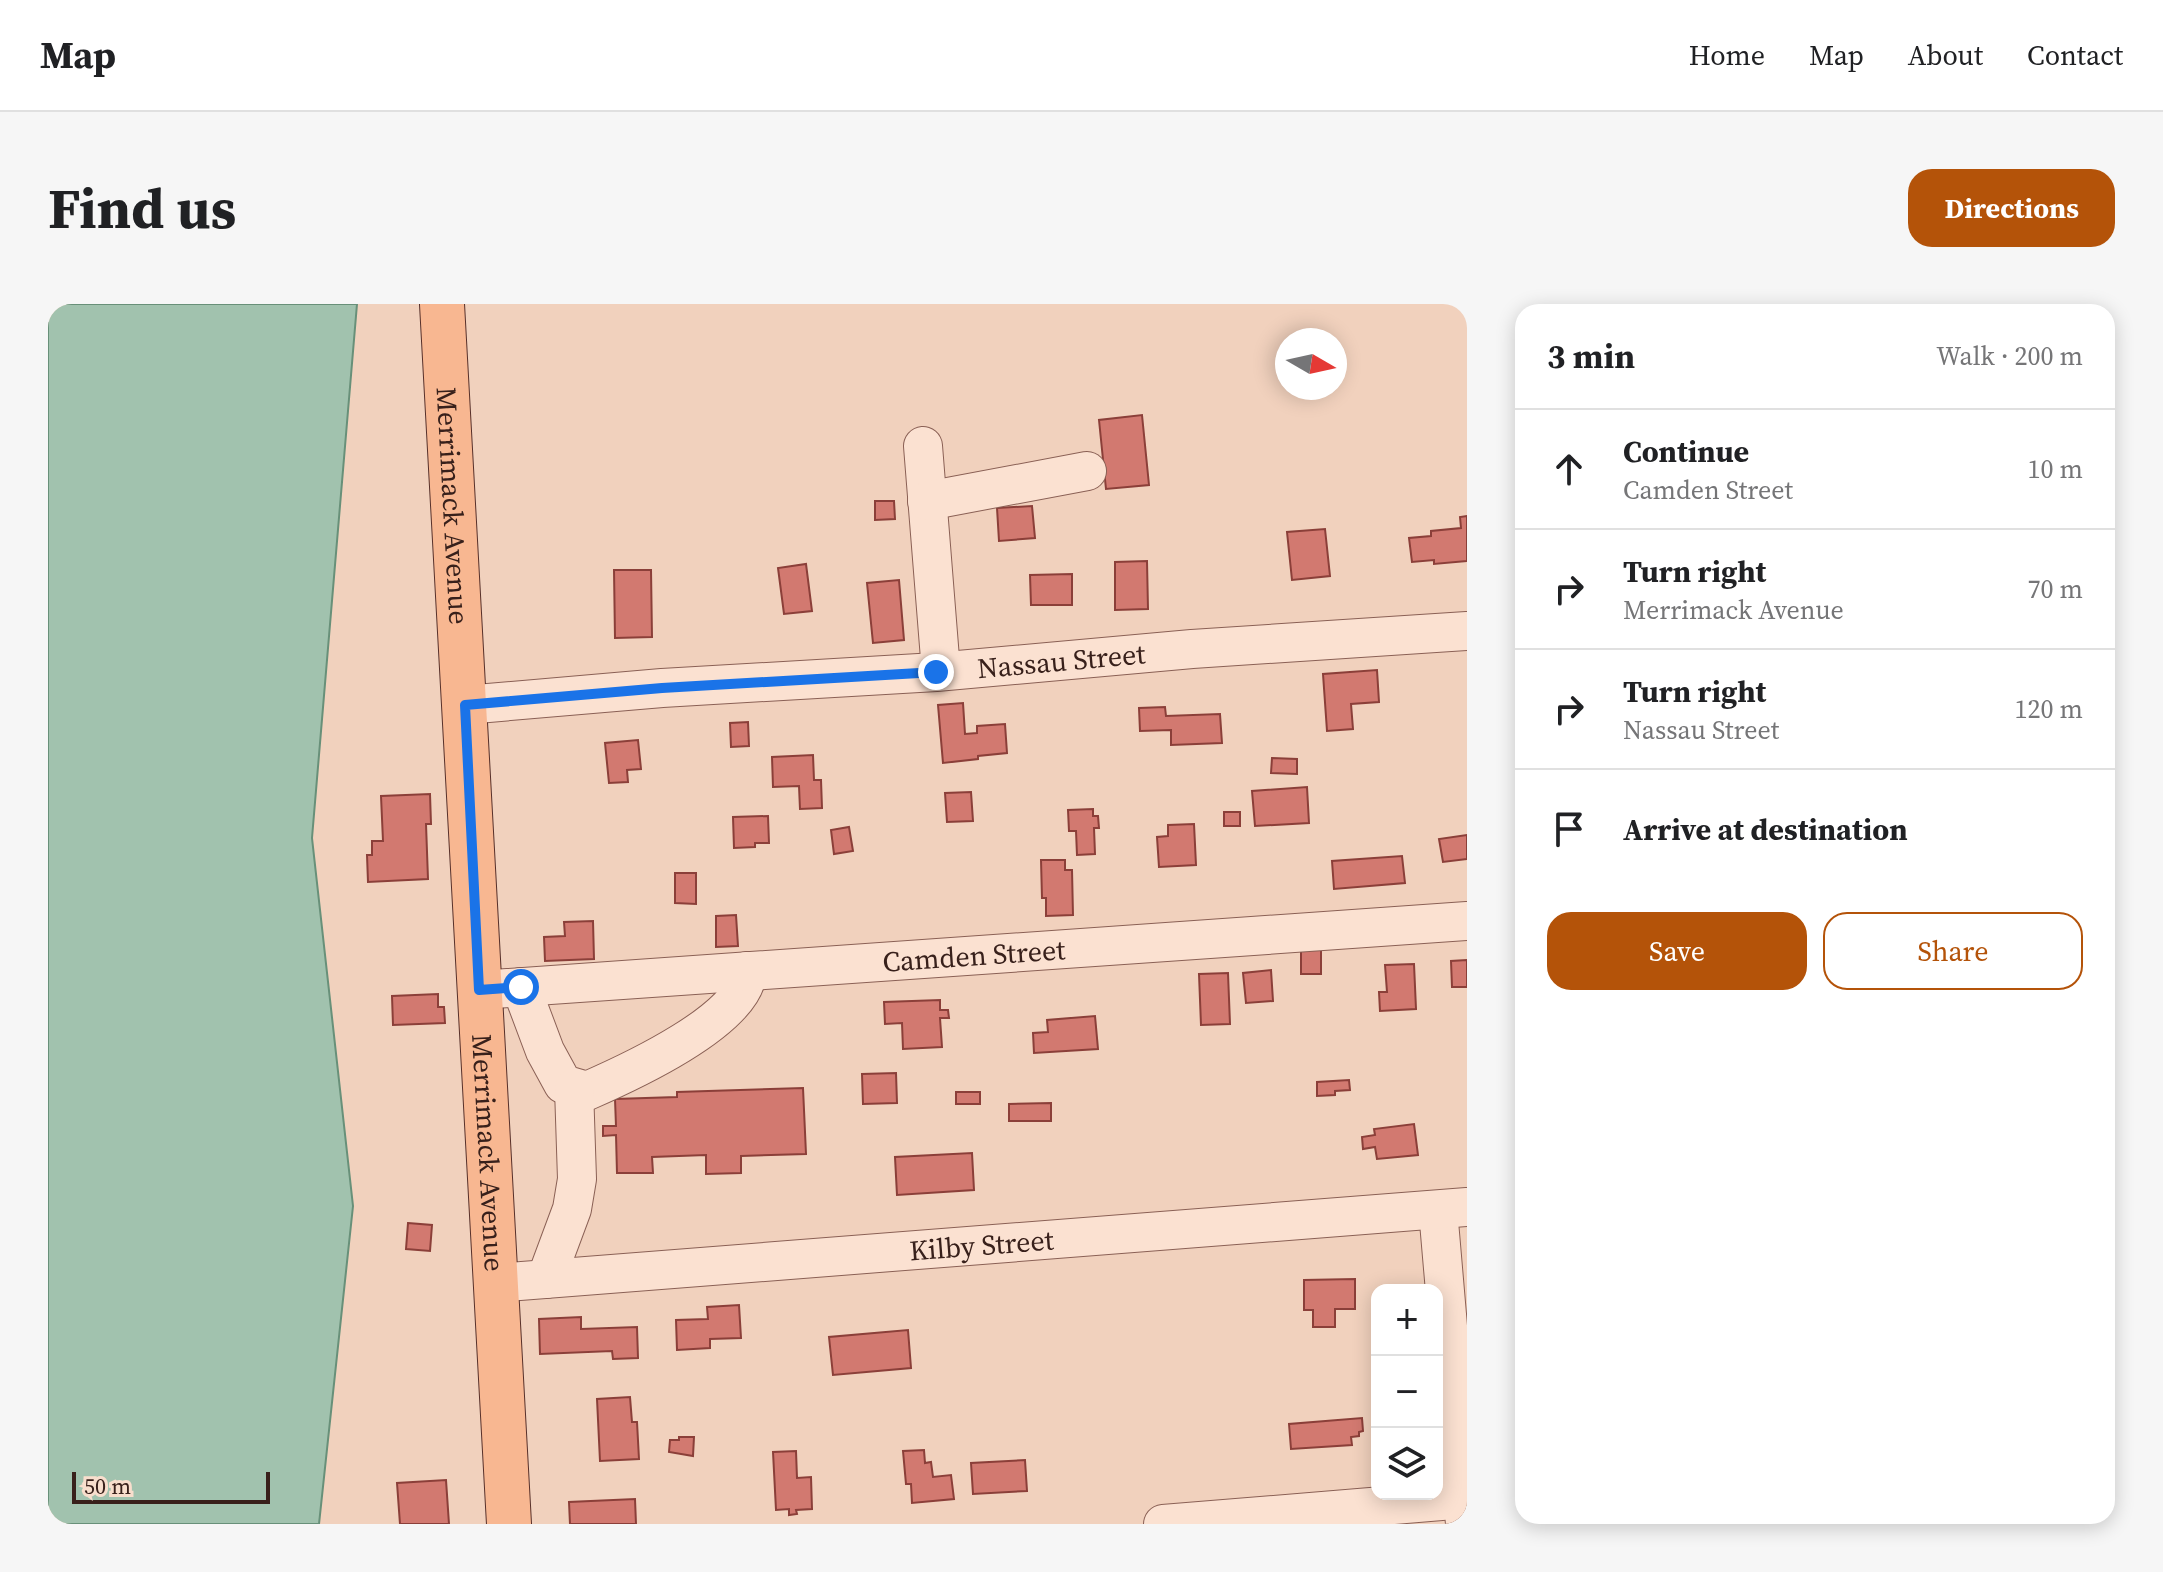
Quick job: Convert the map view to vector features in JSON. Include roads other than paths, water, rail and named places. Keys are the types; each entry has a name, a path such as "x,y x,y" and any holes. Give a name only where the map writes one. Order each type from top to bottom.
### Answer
{"main road":[{"name":"Merrimack Avenue","path":"442,304 465,705 500,988 495,1283 509,1524"}],"street":[{"path":"923,446 941,671"},
{"path":"927,501 1087,471"},
{"name":"Nassau Street","path":"465,705 662,688 941,671 1192,649 1467,631"},
{"name":"Camden Street","path":"500,988 1467,921"},
{"path":"500,988 545,1051 563,1084 587,1091 702,1032 741,996 748,981 747,971"},
{"path":"546,1279 572,1209 577,1179 574,1088"},
{"path":"1163,1524 1465,1508 1453,1208"},
{"name":"Kilby Street","path":"495,1283 1453,1208"}]}
